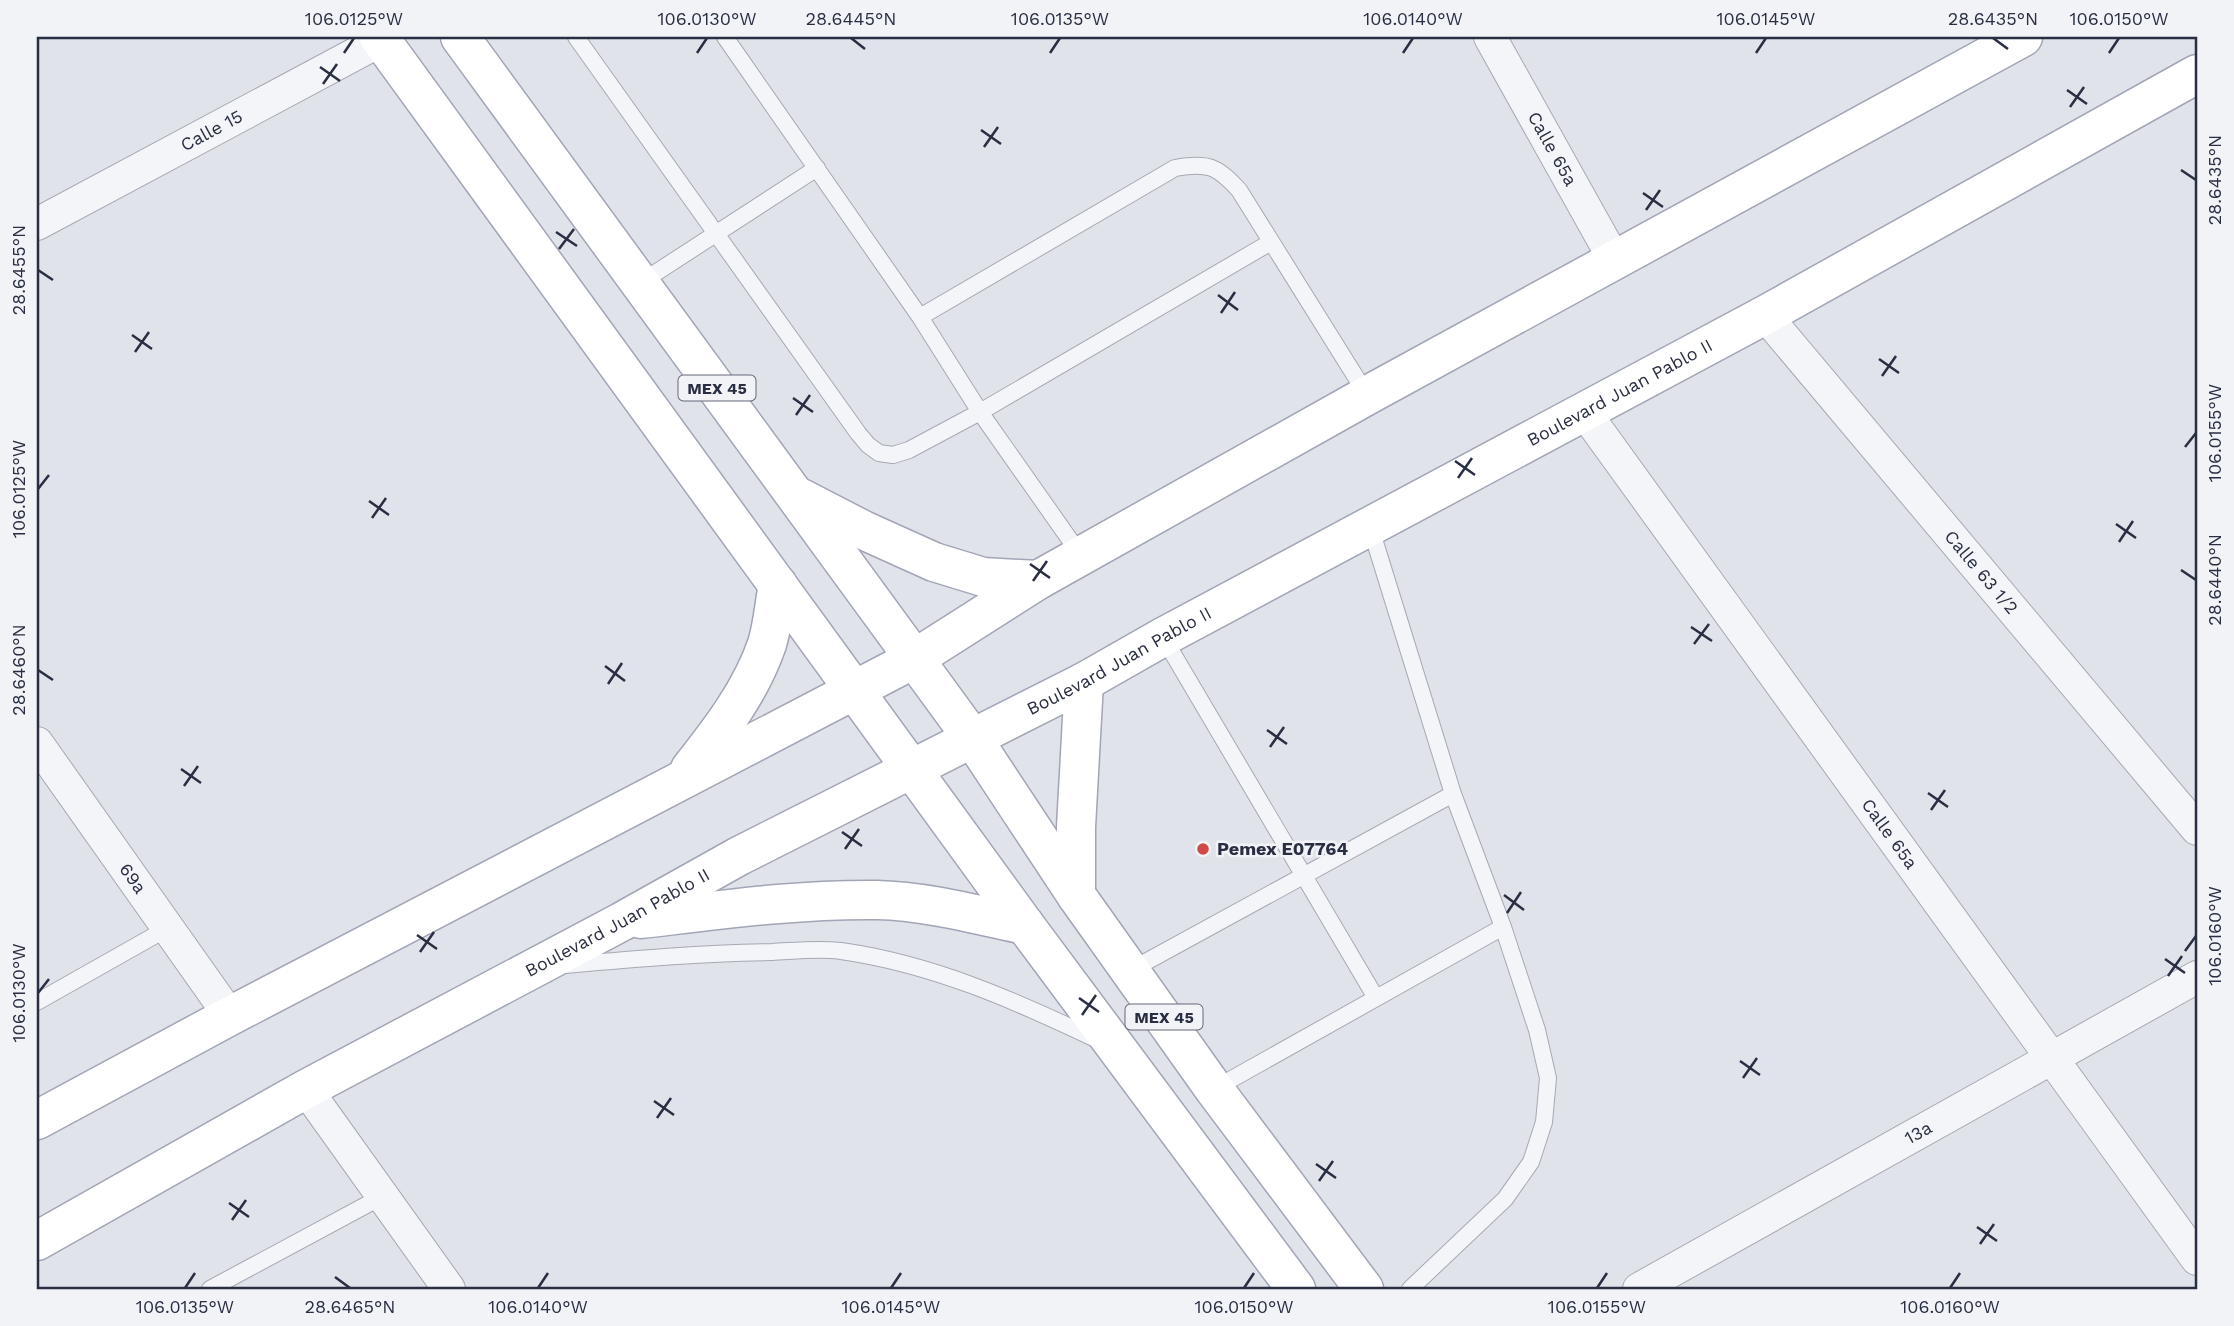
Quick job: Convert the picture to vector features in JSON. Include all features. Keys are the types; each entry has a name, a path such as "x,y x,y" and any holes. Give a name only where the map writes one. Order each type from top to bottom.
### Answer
{"main road":[{"name":"MEX 45","path":"460,37 972,739 1076,895 1214,1089 1364,1289"},
{"path":"37,1120 230,1016 914,659 1038,580 2023,37"},
{"name":"MEX 45","path":"382,38 1025,925 1296,1289"},
{"name":"Boulevard Juan Pablo II","path":"37,1241 306,1090 739,856 1084,682 1583,410 1765,315 2197,74"},
{"path":"794,494 863,530 934,562 983,577 1038,580"},
{"path":"681,780 722,728 747,690 767,643 778,585"},
{"path":"1076,895 1076,827 1084,682"},
{"path":"621,922 779,905 879,900 955,910 1025,925"}],"street":[{"name":"Calle 65a","path":"1490,37 1615,261"},
{"name":"Calle 15","path":"37,224 382,38"},
{"name":"Calle 63 1/2","path":"1765,315 2197,829"},
{"name":"Calle 65a","path":"1583,410 2197,1259"},
{"name":"69a","path":"37,743 230,1016"},
{"name":"13a","path":"1639,1289 2197,977"},
{"path":"306,1090 449,1289"}],"lane":[{"path":"576,37 858,433 867,445 879,453 893,455 909,450 980,412 1271,242"},
{"path":"726,37 920,317 980,412 1082,557"},
{"path":"920,317 1175,168 1197,164 1222,172 1239,190 1368,396"},
{"path":"640,283 817,168"},
{"path":"1370,526 1453,794 1503,927 1537,1030 1548,1077 1544,1122 1531,1162 1505,1199 1410,1289"},
{"path":"1163,637 1376,998"},
{"path":"1131,970 1453,794"},
{"path":"1214,1089 1503,927"},
{"path":"37,1002 168,928"},
{"path":"535,968 679,955 837,950 894,960 950,976 1014,1000 1118,1050"},
{"path":"210,1289 383,1196"}],"place":[{"name":"Pemex E07764","path":"1203,849"}]}
